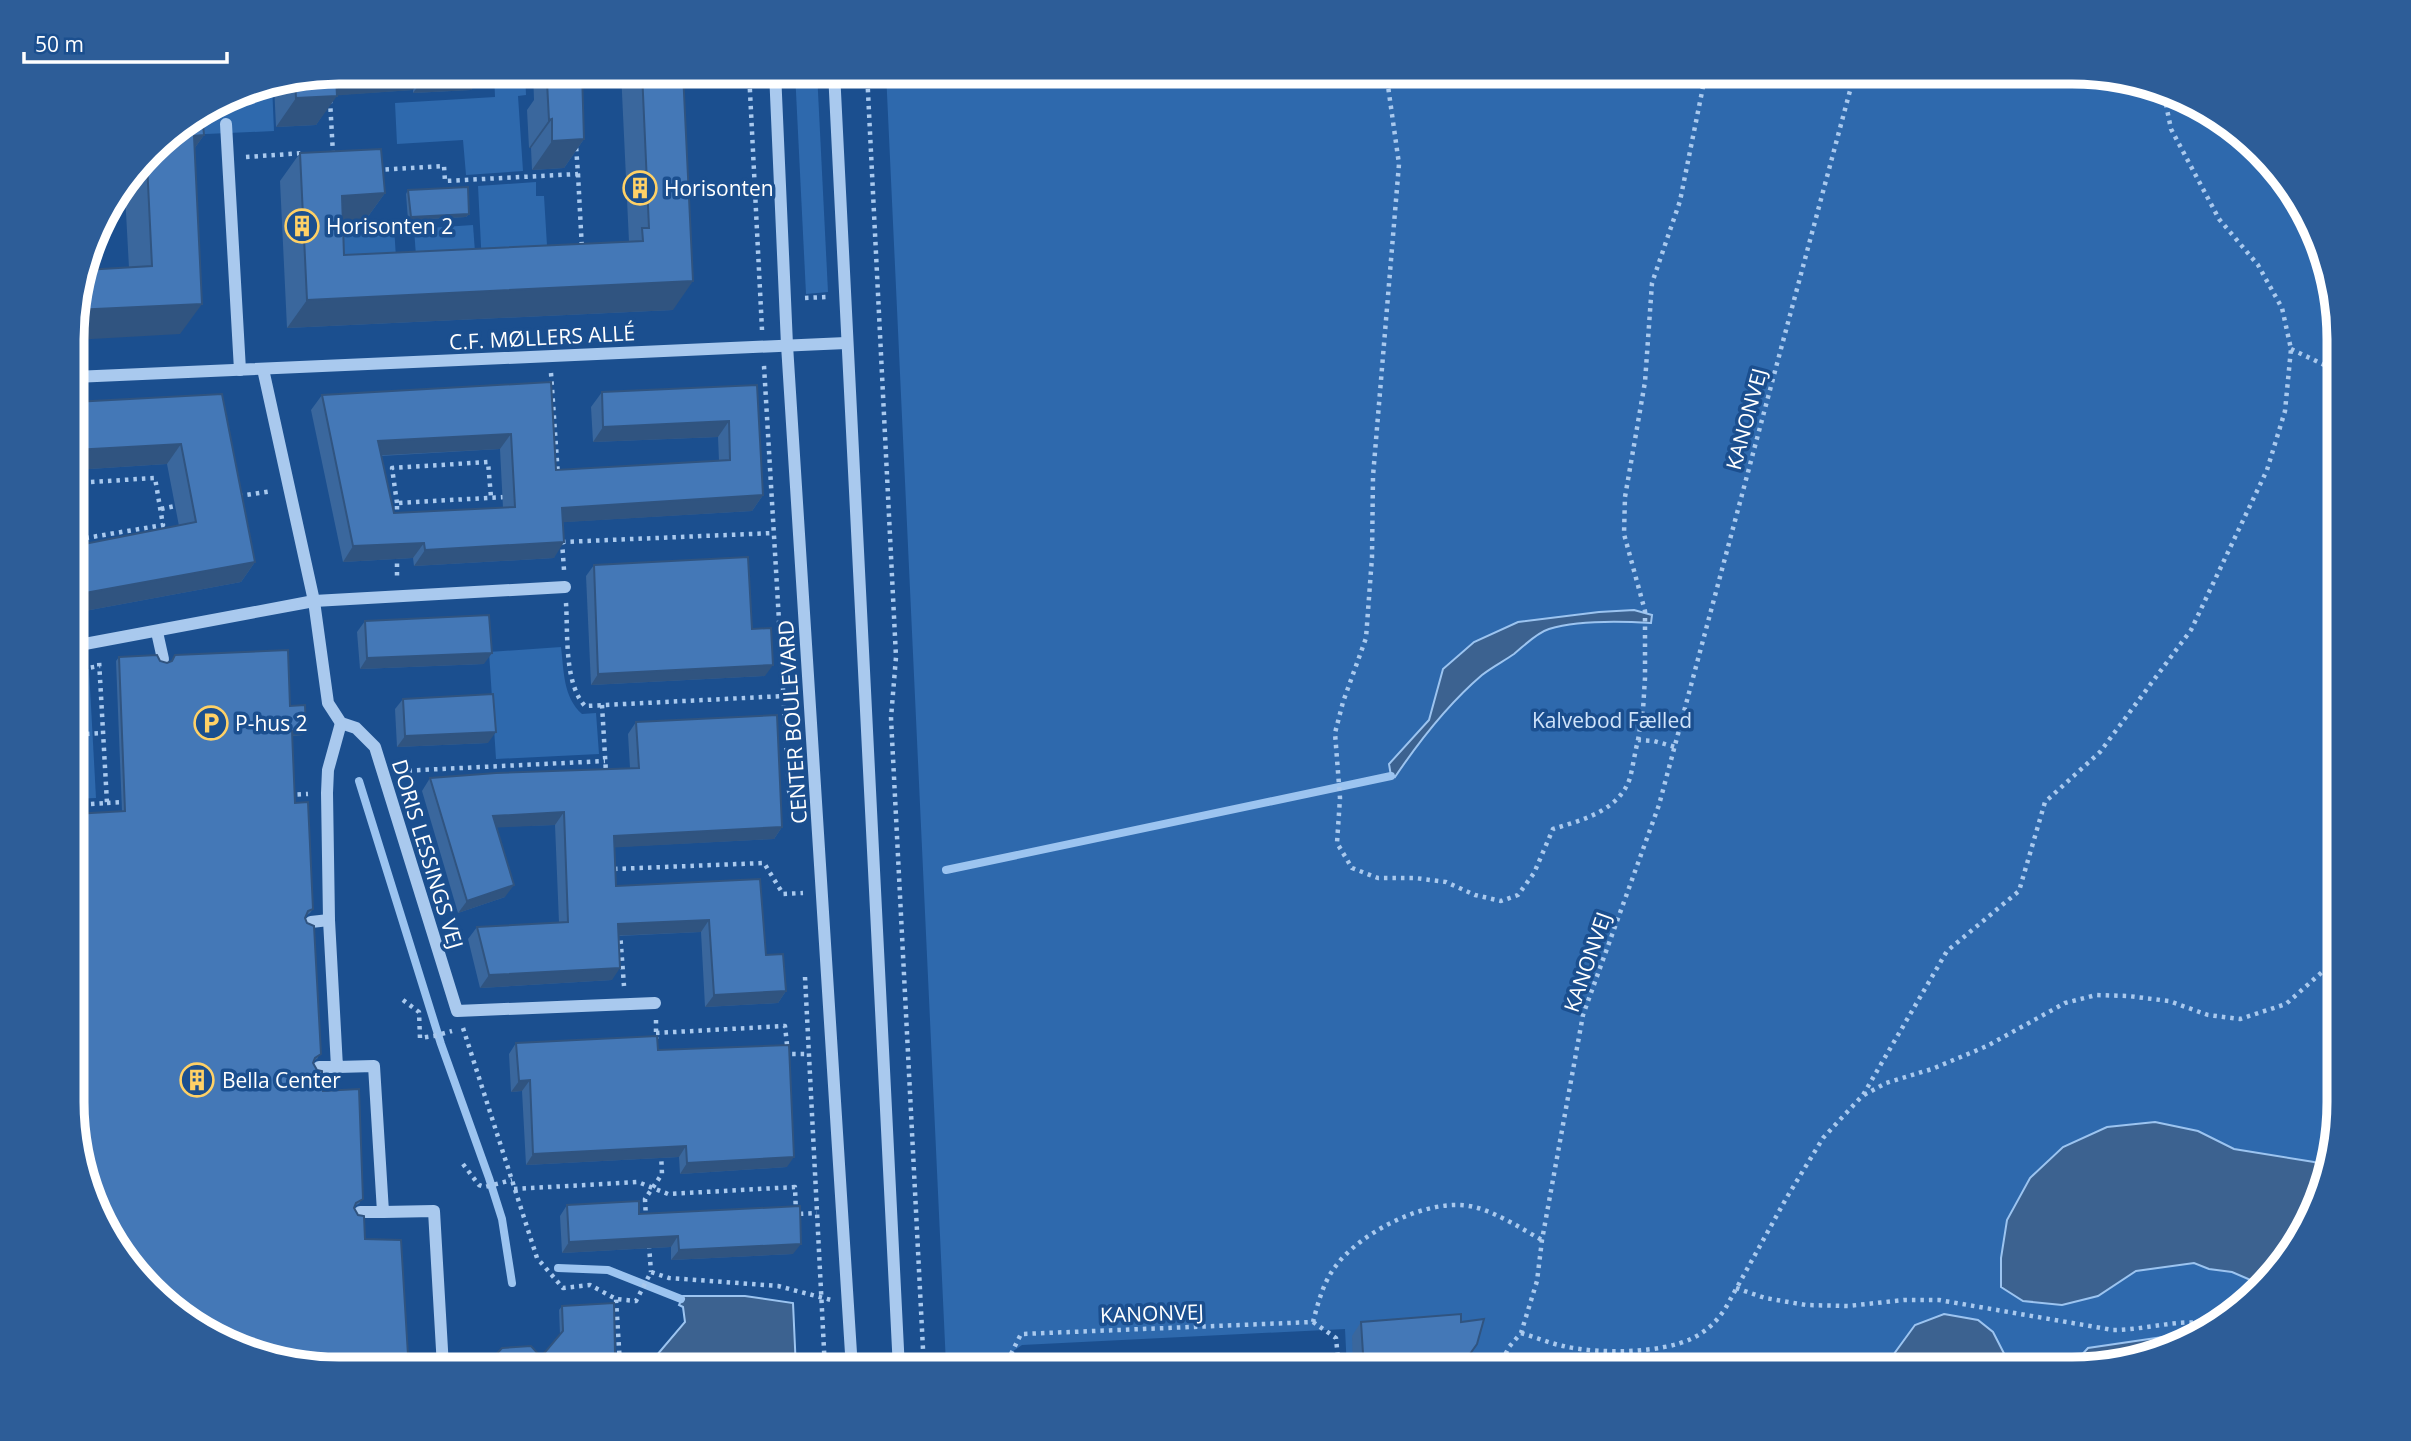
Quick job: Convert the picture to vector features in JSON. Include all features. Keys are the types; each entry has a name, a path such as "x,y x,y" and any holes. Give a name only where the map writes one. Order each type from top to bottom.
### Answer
{"street":[{"name":"CENTER BOULEVARD","path":"776,84 785,299 851,1357"},
{"path":"835,84 898,1357"},
{"path":"226,124 240,370"},
{"name":"C.F. MØLLERS ALLÉ","path":"84,377 846,343"},
{"path":"264,369 314,601 328,703 341,723 328,770 327,793 329,920 337,1067"},
{"path":"84,644 314,601 565,587"},
{"path":"157,632 163,659"},
{"name":"DORIS LESSINGS VEJ","path":"341,723 356,728 375,747 457,1011"},
{"path":"311,922 329,920"},
{"path":"457,1011 655,1003"},
{"path":"318,1067 374,1066 383,1212"},
{"path":"360,1212 434,1211 442,1357"}],"path":[{"path":"750,84 783,696 789,791 795,819"},
{"path":"868,84 895,657 891,718 923,1357"},
{"path":"1388,84 1399,164 1373,476 1372,557 1366,638 1335,733 1340,798 1338,843 1352,868 1378,878 1415,878 1446,882 1475,895 1501,901 1518,895 1534,873 1553,829 1595,816 1613,803 1629,782 1643,710 1646,678 1645,611 1624,534 1625,497 1645,382 1652,283 1680,201 1704,84"},
{"name":"KANONVEJ","path":"1504,1357 1521,1333 1537,1281 1583,1014 1659,806 1852,84"},
{"path":"329,87 334,162"},
{"path":"1521,1333 1562,1346 1604,1352 1675,1345 1692,1339 1716,1322 1823,1138 1863,1095 1947,951 2019,891 2045,802 2101,752 2191,630 2267,470 2285,411 2291,349 2282,308 2258,265 2219,219 2171,129 2165,102"},
{"path":"575,135 582,252"},
{"path":"320,152 333,151"},
{"path":"228,158 307,153"},
{"path":"375,170 444,166 445,181 578,174"},
{"path":"760,301 877,294"},
{"path":"2291,349 2327,366"},
{"path":"550,356 558,479"},
{"path":"397,530 397,503 392,468 488,462 491,498"},
{"path":"84,482 155,478 163,525 84,538"},
{"path":"237,497 290,488"},
{"path":"397,503 518,496"},
{"path":"160,509 175,506"},
{"path":"561,530 571,679 577,698 585,706 809,695"},
{"path":"562,542 799,532"},
{"path":"397,543 398,597"},
{"path":"99,642 107,803"},
{"path":"84,668 100,666"},
{"path":"601,705 606,775"},
{"path":"84,726 87,739 84,746"},
{"path":"86,734 103,733"},
{"path":"1637,740 1675,747"},
{"path":"382,772 605,761"},
{"path":"285,795 327,793"},
{"path":"84,804 134,802"},
{"path":"613,856 614,869 764,863 783,894 822,892"},
{"path":"800,884 801,907"},
{"path":"619,923 626,1004"},
{"path":"1863,1095 1886,1083 1932,1069 1987,1046 2065,1003 2096,995 2128,996 2169,1001 2208,1015 2240,1019 2286,1004 2327,968"},
{"path":"804,974 824,1357"},
{"path":"403,1000 419,1012 420,1038 449,1032"},
{"path":"655,1003 657,1045"},
{"path":"457,1011 537,1258 564,1288 590,1285 616,1299 636,1301 650,1274 648,1236"},
{"path":"656,1033 785,1026 788,1054 832,1053"},
{"path":"647,1224 645,1199 662,1174 661,1148"},
{"path":"463,1164 479,1185 485,1188 512,1180"},
{"path":"514,1189 638,1182 668,1194 795,1187 796,1214 817,1213"},
{"path":"1338,1357 1336,1338 1313,1322 1322,1290 1335,1266 1367,1235 1396,1220 1438,1206 1473,1206 1542,1240"},
{"path":"650,1274 669,1278 778,1286 848,1303"},
{"path":"1736,1288 1765,1298 1806,1305 1848,1306 1903,1300 1939,1300 2113,1330 2201,1322"},
{"path":"616,1299 620,1357"},
{"name":"KANONVEJ","path":"1010,1357 1021,1334 1313,1322"}],"green space":[{"path":"494,84 526,84 526,95 518,96 523,171 466,175 463,140 397,144 395,103 495,97"},
{"path":"796,84 818,84 828,292 806,294"},
{"name":"Kalvebod Fælled","path":"887,84 2106,86 2170,103 2200,118 2240,147 2264,171 2293,211 2308,241 2325,305 2327,1102 2322,1152 2308,1200 2284,1244 2264,1270 2240,1294 2200,1323 2170,1338 2122,1352 2072,1357 1346,1357 1345,1329 1022,1345 1005,1357 946,1357"},
{"path":"272,93 274,131 187,135 226,110"},
{"path":"536,182 536,196 544,196 548,262 482,266 478,186"},
{"path":"473,225 476,265 417,269 414,229"},
{"path":"394,227 397,273 330,277 328,231"},
{"path":"561,647 571,700 582,714 596,713 599,754 496,759 489,652"},
{"path":"89,669 96,798 84,799 84,670"}],"shaded area":[{"path":"1634,610 1652,615 1651,623 1573,624 1549,629 1535,637 1470,686 1435,723 1395,777 1391,776 1389,764 1429,720 1443,669 1474,642 1518,622"},
{"path":"2155,1122 2198,1131 2234,1149 2319,1164 2308,1200 2293,1230 2253,1281 2232,1272 2209,1269 2194,1263 2136,1271 2098,1296 2062,1305 2023,1301 2001,1287 2001,1258 2007,1220 2030,1178 2063,1147 2107,1127"},
{"path":"683,1296 745,1296 793,1303 795,1357 655,1357 685,1322 683,1307 679,1305"},
{"path":"1944,1314 1978,1320 1993,1332 2006,1357 1892,1357 1915,1325"},
{"path":"2176,1335 2122,1352 2080,1357 2088,1348"}],"building":[{"path":"336,84 337,96 296,98 295,88"},
{"path":"547,84 582,84 584,139 552,141 552,119 549,120"},
{"path":"643,84 684,84 693,281 307,300 300,153 381,149 385,193 342,196 344,255 643,241 642,228 649,228"},
{"path":"203,123 204,135 194,136 202,304 86,309 94,269 152,266 147,171 171,147"},
{"path":"468,187 469,214 411,217 408,190"},
{"path":"551,382 556,470 730,460 729,421 603,427 602,392 757,385 763,495 562,508 564,542 425,550 424,543 353,546 322,395","holes":["511,434 515,507 394,513 378,441"]},
{"path":"222,394 255,562 84,593 84,544 196,522 181,444 84,449 84,401"},
{"path":"748,557 752,629 771,628 773,665 598,674 594,565"},
{"path":"489,615 492,653 367,658 365,621"},
{"name":"Bella Center","path":"288,650 290,706 305,705 306,731 292,731 295,803 308,802 313,909 308,911 305,918 307,923 314,926 321,1054 313,1063 317,1070 322,1071 323,1091 359,1089 363,1199 356,1203 354,1208 358,1215 364,1216 365,1239 401,1240 408,1355 305,1355 273,1348 226,1331 171,1294 147,1270 118,1230 103,1200 89,1152 84,1102 84,813 125,811 119,657 157,655 160,661 167,663 172,661 175,655"},
{"path":"493,694 496,732 405,736 403,699"},
{"path":"777,715 782,827 614,836 616,886 760,879 766,955 783,954 786,991 714,995 709,920 618,924 620,968 489,975 477,927 568,922 564,812 493,816 514,885 467,901 430,778 639,768 636,722"},
{"path":"657,1036 658,1050 789,1045 794,1157 687,1163 686,1146 533,1154 530,1080 519,1081 516,1043"},
{"path":"639,1201 639,1214 800,1206 801,1244 679,1250 678,1236 569,1242 567,1205"},
{"path":"614,1303 615,1354 612,1357 541,1357 563,1331 562,1306"},
{"path":"1461,1314 1461,1322 1484,1319 1477,1344 1468,1357 1363,1357 1361,1322"},
{"path":"531,1346 541,1357 494,1357 502,1348"}],"waterway":[{"path":"946,870 1391,776"},
{"path":"359,781 441,1044 502,1219 512,1283"},
{"path":"558,1268 608,1270 681,1299"}],"place":[{"name":"Horisonten","path":"640,188"},
{"name":"Horisonten 2","path":"302,226"},
{"name":"P-hus 2","path":"211,723"},
{"name":"Bella Center","path":"197,1080"}]}
